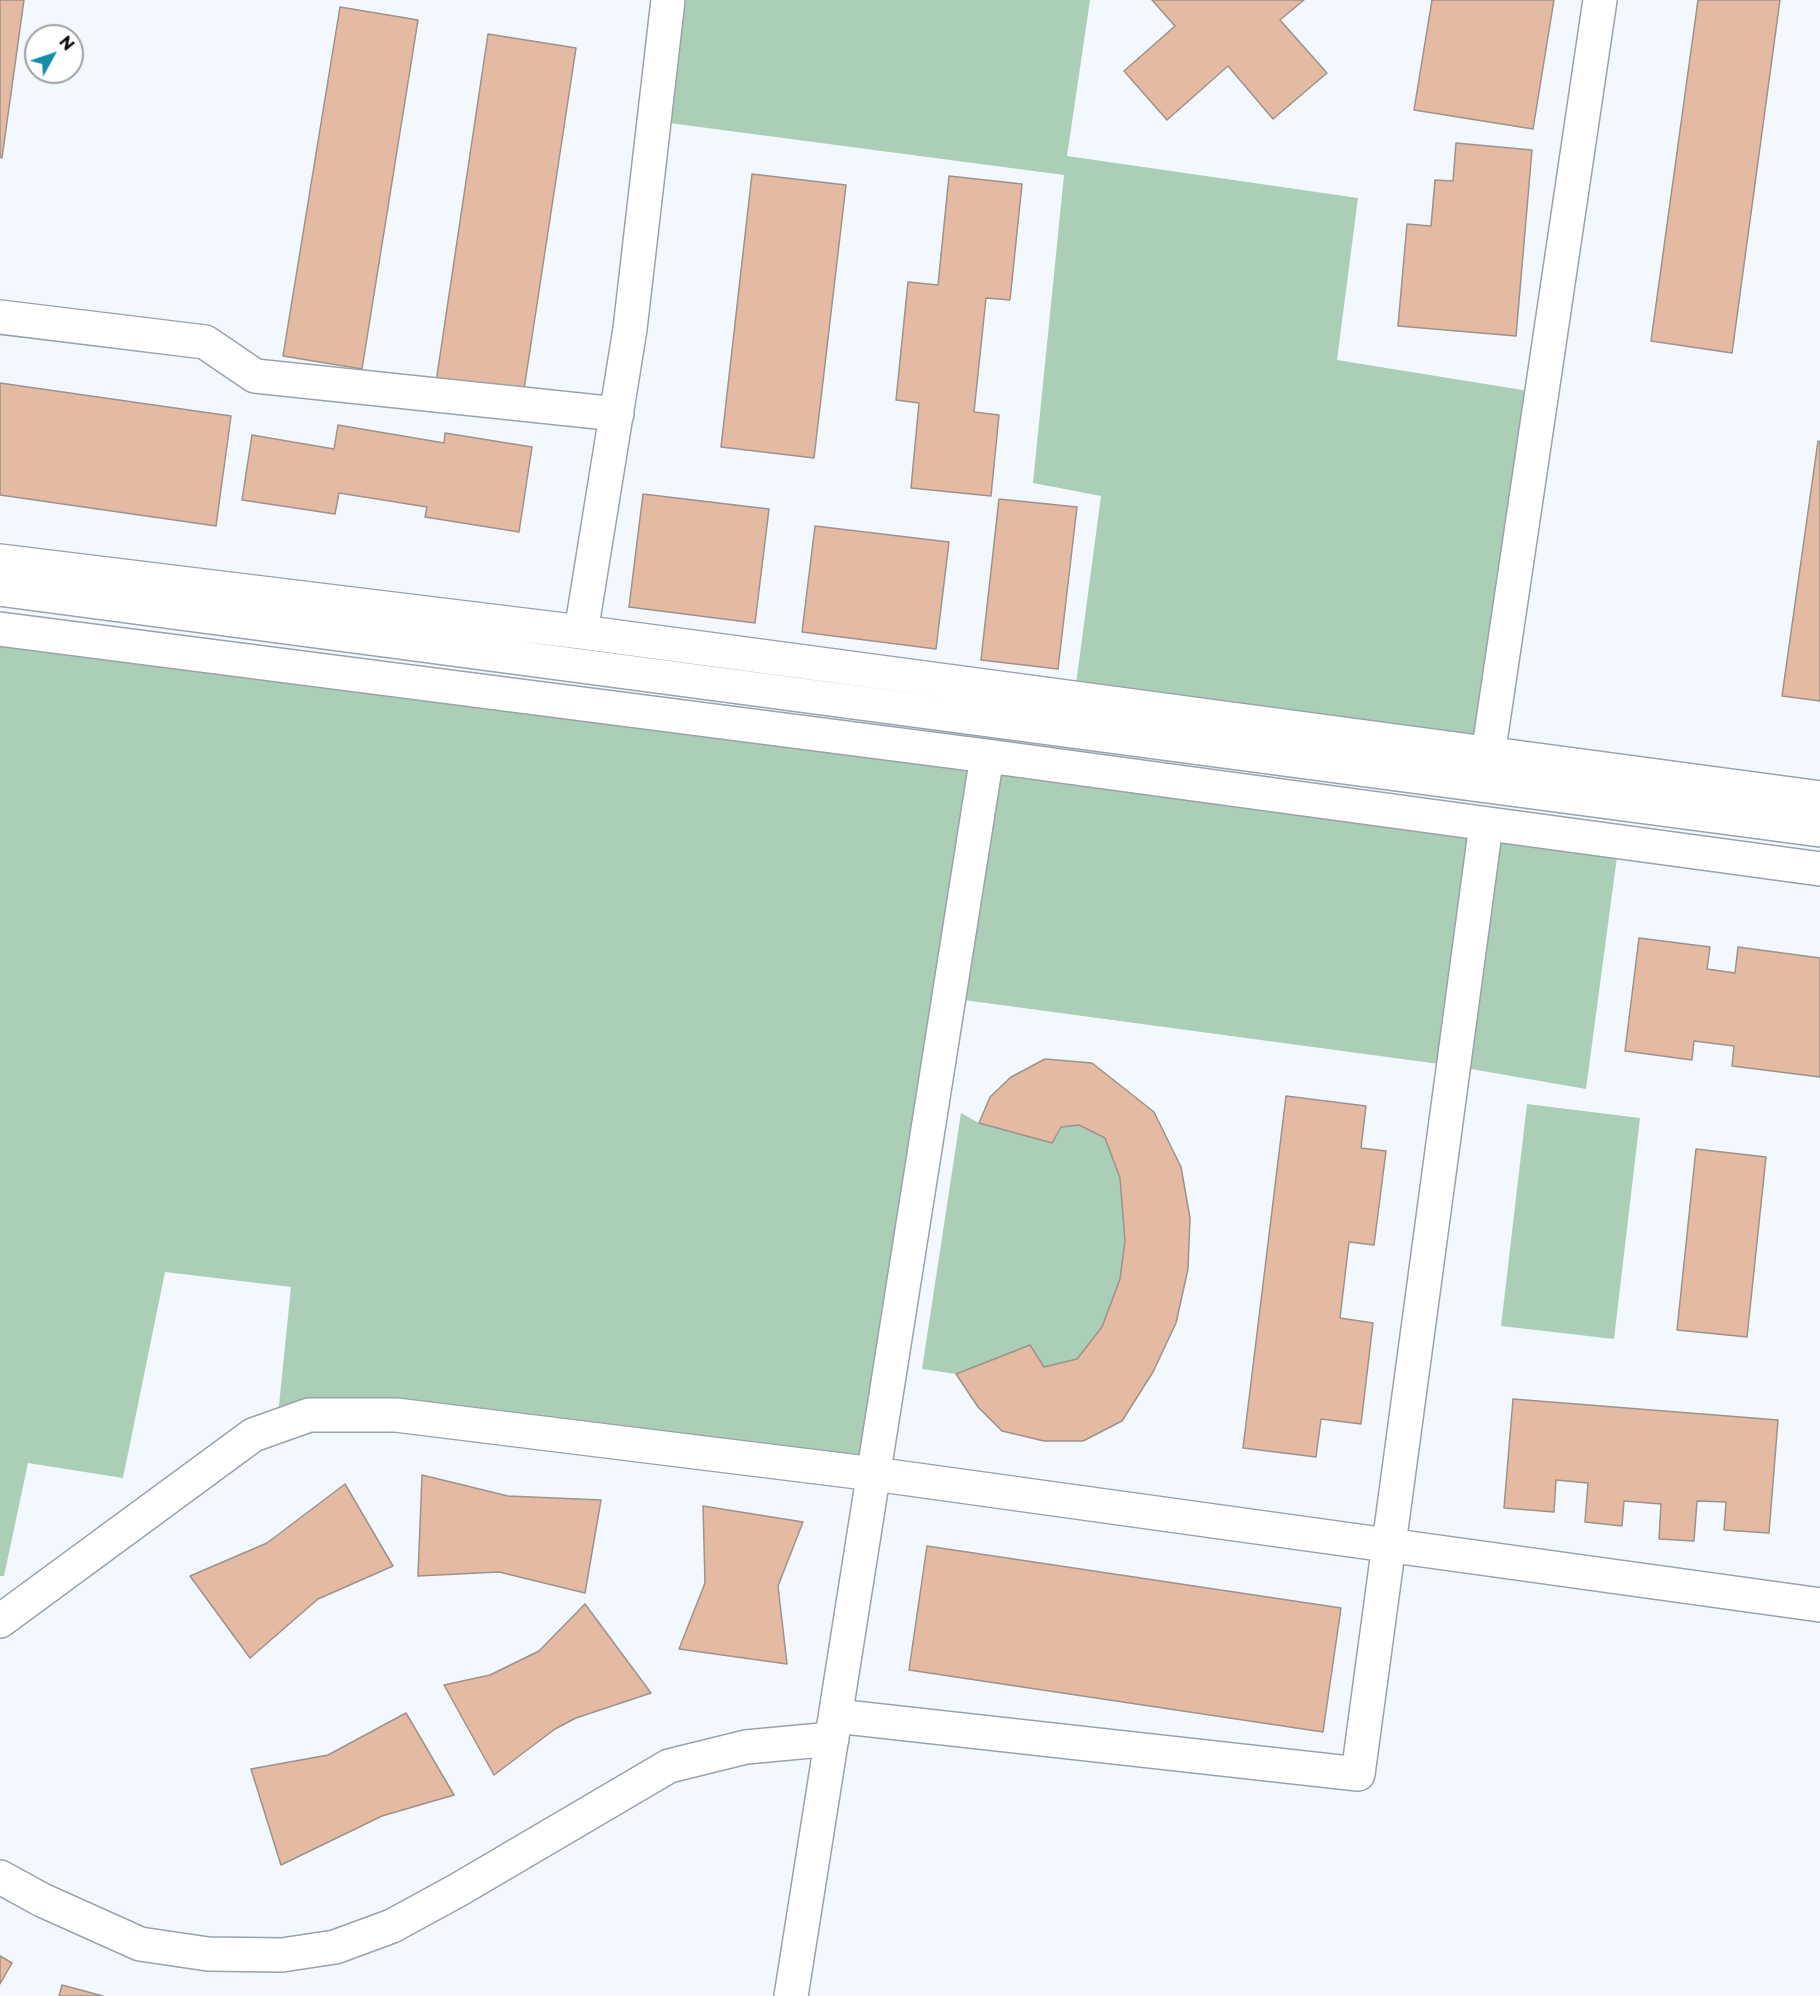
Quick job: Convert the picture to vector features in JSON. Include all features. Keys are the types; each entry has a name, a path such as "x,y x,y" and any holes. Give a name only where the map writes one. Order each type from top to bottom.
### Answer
{"street":[{"path":"581,632 630,329 668,0"},
{"path":"1488,756 1600,0"},
{"path":"0,317 205,342 255,376 617,414"},
{"path":"0,561 581,632 1488,756 1820,798"},
{"path":"0,589 1820,830"},
{"path":"0,629 987,756 1820,869"},
{"path":"791,1996 987,756"},
{"path":"0,1877 42,1900 140,1944 208,1954 282,1955 334,1947 392,1926 458,1890 669,1766 834,1727 1358,1774 1486,825"},
{"path":"0,1621 254,1435 309,1415 396,1415 874,1474 1820,1605"}],"green space":[{"path":"668,0 1090,0 1067,156 1358,198 1337,360 1541,393 1488,755 1074,699 1101,496 1033,483 1064,175 654,121"},
{"path":"0,629 1619,842 1586,1089 1454,1066 949,998 874,1474 396,1415 277,1425 291,1287 165,1272 123,1478 28,1463 4,1576 0,1576"},
{"path":"1527,1104 1640,1118 1614,1339 1501,1326"},
{"path":"961,1113 979,1123 1052,1143 1061,1127 1079,1125 1105,1138 1120,1178 1125,1241 1120,1279 1102,1327 1077,1359 1044,1367 1030,1345 956,1374 922,1369"}],"building":[{"path":"0,0 24,0 2,158 0,157"},
{"path":"1152,0 1304,0 1280,20 1327,73 1273,119 1228,66 1167,120 1124,71 1175,26"},
{"path":"1432,0 1554,0 1533,129 1414,110"},
{"path":"1698,0 1780,0 1732,353 1651,341"},
{"path":"340,7 418,20 362,369 283,356"},
{"path":"488,34 576,48 523,396 436,382"},
{"path":"1456,143 1532,150 1516,336 1398,326 1407,224 1431,226 1435,180 1453,181"},
{"path":"752,174 846,185 814,458 721,447"},
{"path":"949,176 1022,184 1010,300 986,298 974,412 999,415 991,496 911,488 919,403 896,400 908,282 938,285"},
{"path":"0,383 231,416 216,526 0,495"},
{"path":"338,425 444,443 445,433 532,447 519,532 425,517 427,507 339,493 335,514 242,500 252,435 334,449"},
{"path":"1818,441 1820,442 1820,701 1782,696"},
{"path":"643,494 769,509 755,623 629,607"},
{"path":"999,499 1077,507 1058,669 981,660"},
{"path":"815,526 949,542 936,649 802,632"},
{"path":"1639,938 1710,947 1707,969 1735,973 1738,947 1820,958 1820,1077 1732,1066 1734,1046 1694,1041 1692,1060 1625,1051"},
{"path":"1045,1059 1092,1063 1154,1112 1181,1167 1190,1218 1188,1269 1176,1323 1153,1372 1122,1421 1083,1441 1044,1441 1002,1431 978,1407 956,1374 1030,1345 1044,1367 1077,1359 1102,1327 1120,1279 1125,1241 1120,1178 1105,1138 1079,1125 1061,1127 1052,1143 979,1123 990,1097 1011,1077"},
{"path":"1286,1096 1366,1106 1361,1148 1386,1151 1374,1245 1349,1242 1340,1318 1373,1323 1361,1424 1321,1419 1316,1457 1243,1448"},
{"path":"1696,1149 1766,1157 1747,1337 1677,1330"},
{"path":"1513,1399 1778,1420 1769,1533 1724,1530 1726,1502 1697,1501 1694,1541 1659,1539 1661,1504 1624,1501 1622,1526 1585,1522 1588,1483 1556,1480 1554,1512 1504,1508"},
{"path":"422,1475 508,1496 601,1500 585,1593 499,1572 418,1576"},
{"path":"345,1484 393,1566 318,1599 250,1658 190,1576 267,1543"},
{"path":"703,1506 803,1522 778,1586 787,1664 679,1649 705,1583"},
{"path":"927,1546 1341,1608 1323,1732 909,1670"},
{"path":"585,1604 651,1693 576,1718 555,1729 494,1775 444,1685 490,1675 539,1651"},
{"path":"406,1713 454,1795 382,1816 281,1865 251,1769 328,1755"},
{"path":"0,1956 12,1963 0,1984"},
{"path":"62,1985 103,1996 59,1996"}]}
